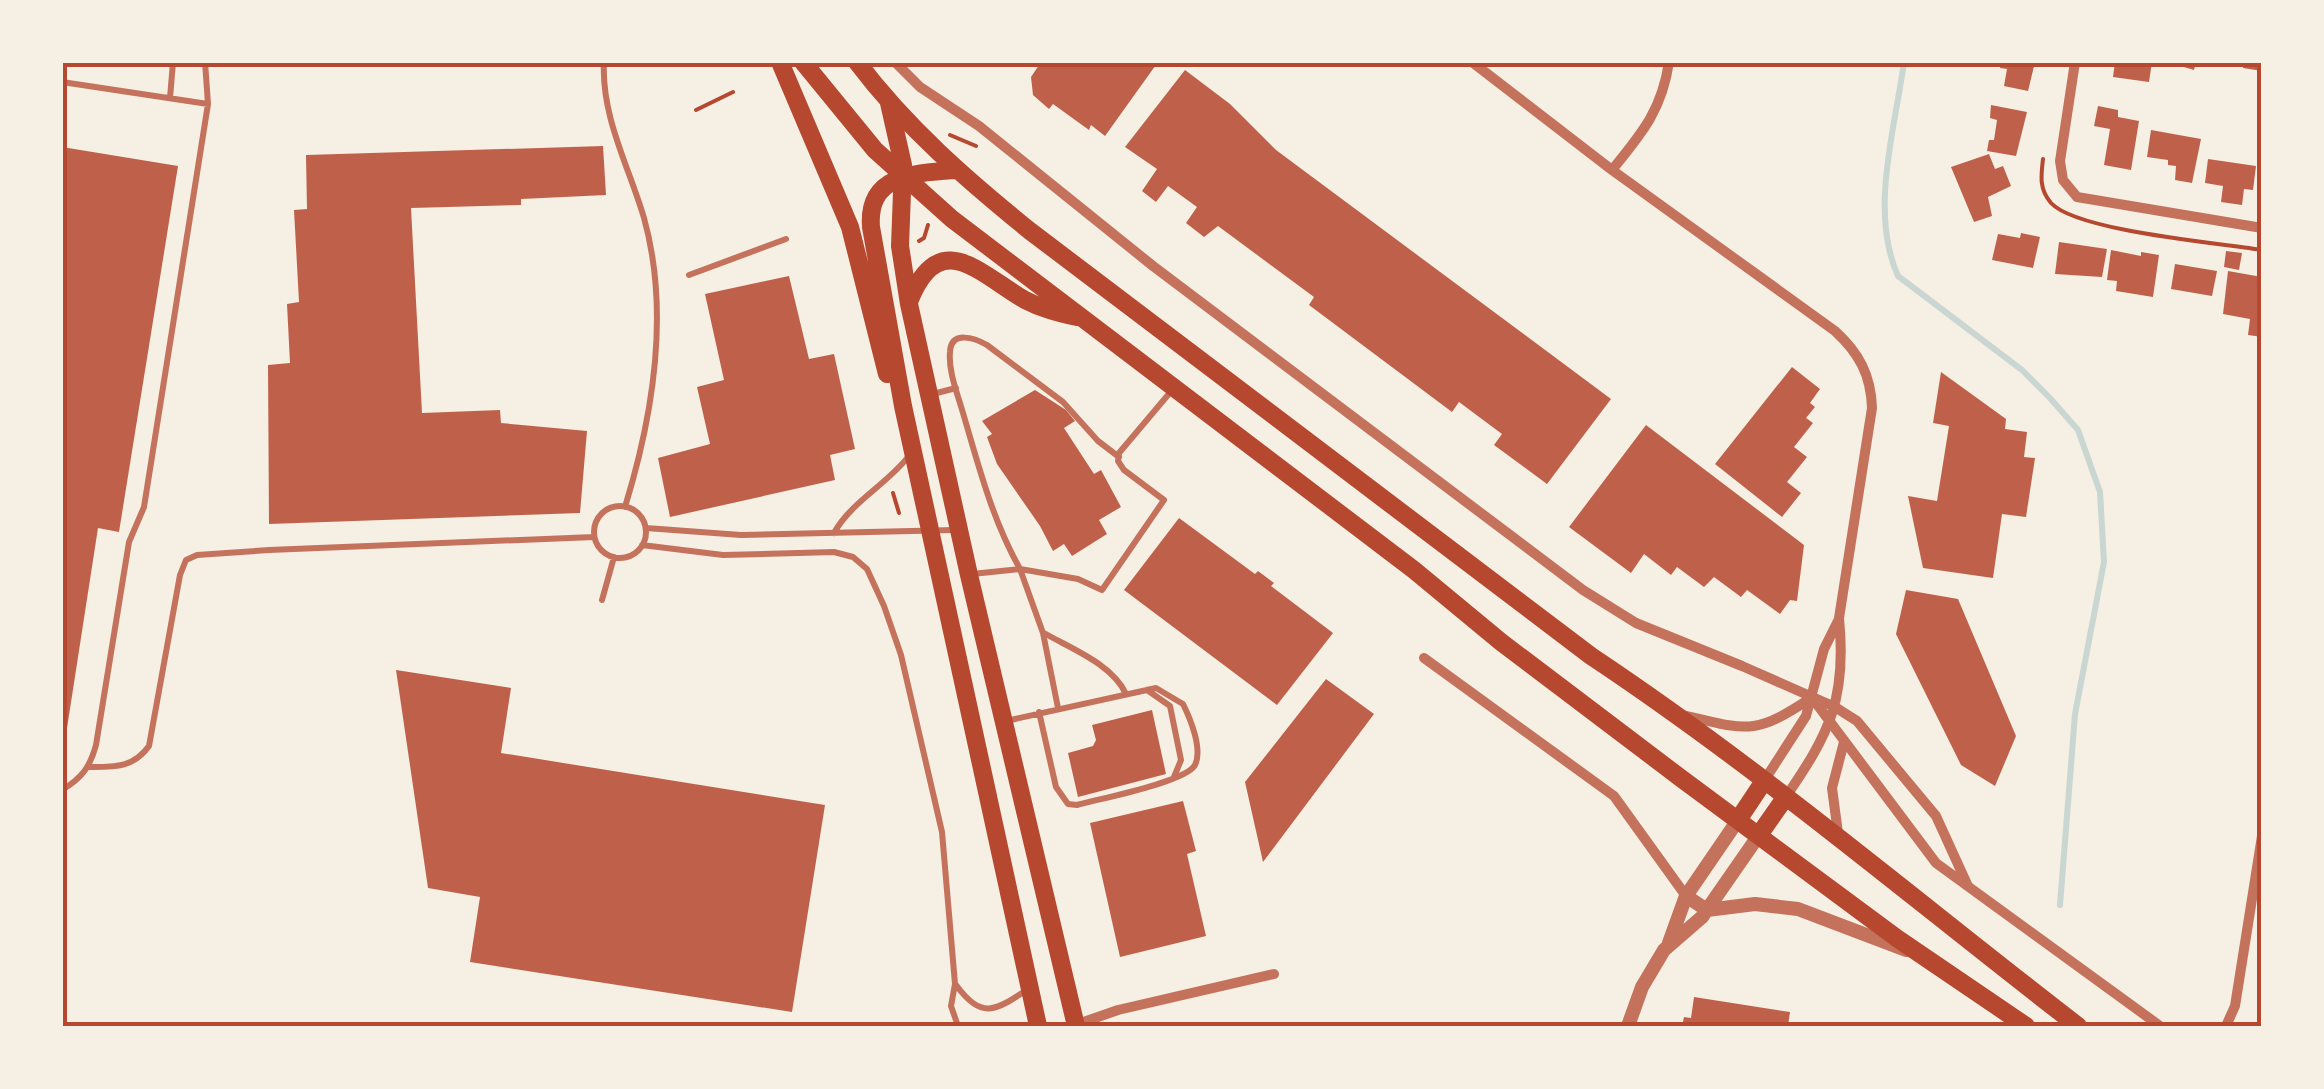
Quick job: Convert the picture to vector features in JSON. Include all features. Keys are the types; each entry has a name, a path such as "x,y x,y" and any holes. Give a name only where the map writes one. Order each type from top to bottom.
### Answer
{"main road":[{"path":"780,62 850,227 885,367 903,406"},
{"path":"803,62 856,130 952,219 1414,570 1501,642 1925,957 2026,1026"},
{"path":"856,62 888,102 956,170 1157,329 1590,656 1764,781 2078,1026"},
{"path":"888,102 902,156 900,246 909,304 1075,1026"},
{"path":"956,170 904,177 878,192 870,219 903,406 1038,1026"},
{"path":"909,304 928,270 941,262 957,260 984,270 1030,302 1082,318"},
{"path":"1738,820 1764,781"},
{"path":"1760,835 1785,798"}],"street":[{"path":"894,62 920,87 979,126 1141,257 1582,590 1636,623 1835,707 1862,726 1944,830 1966,884"},
{"path":"1472,62 1612,170 1835,331 1852,346 1864,366 1872,408 1840,618 1842,667 1835,707 1820,745 1785,798"},
{"path":"1612,170 1652,121 1666,84 1669,62"},
{"path":"2075,62 2060,161 2063,180 2077,197 2262,228"},
{"path":"1764,781 1800,728 1824,650 1840,618"},
{"path":"1424,658 1614,796 1686,896 1708,910 1755,904 1798,909 1925,957"},
{"path":"1672,712 1750,729 1774,723 1812,698"},
{"path":"1812,698 1927,852 2060,956 2160,1026"},
{"path":"1839,838 1831,796 1844,742"},
{"path":"1628,1026 1642,987 1669,944 1686,896 1738,820"},
{"path":"1669,944 1708,910 1760,835"},
{"path":"2226,1026 2235,1006 2262,836"},
{"path":"1075,1026 1109,1012 1274,974"}],"lane":[{"path":"170,98 172,62"},
{"path":"62,790 90,767 130,542 144,507 208,104 205,62"},
{"path":"604,62 602,87 644,221 655,290 655,349 649,406 625,507"},
{"path":"62,82 208,104"},
{"path":"689,275 786,239"},
{"path":"969,575 1020,568 1078,579 1102,590 1164,500 1124,470 1119,456 1098,441 1063,402 975,337 962,337 953,342 950,350 956,388 993,515 1020,568 1043,632 1058,708"},
{"path":"928,395 956,388"},
{"path":"1119,456 1174,388"},
{"path":"834,534 844,515 882,486 913,451"},
{"path":"617,506 625,507 639,514 646,528 642,545 630,555 614,557 602,550 594,538 594,529 602,514 617,506"},
{"path":"646,528 741,535 959,530"},
{"path":"90,767 120,767 139,760 148,746 186,560 197,555 594,538"},
{"path":"642,545 723,555 822,552 853,557 867,569 901,655 942,832 955,984 950,1006 958,1026"},
{"path":"602,600 614,557"},
{"path":"1043,632 1104,668 1121,683 1126,694"},
{"path":"1004,721 1040,712 1058,708 1156,688 1170,693 1188,714 1194,768 1173,778 1077,805 1068,804 1056,787 1040,712"},
{"path":"1146,689 1170,706 1181,760 1173,778"},
{"path":"955,984 968,1002 980,1009 995,1008 1030,988"}],"path":[{"path":"696,110 733,92"},
{"path":"915,238 920,242 924,238 929,221"},
{"path":"893,493 899,512"}],"building":[{"path":"1041,62 1158,62 1105,136 1091,125 1089,130 1053,104 1049,109 1033,95 1031,77"},
{"path":"2001,62 2035,62 2028,91 2004,86 2007,69 2000,68"},
{"path":"2115,62 2152,62 2149,82 2113,77"},
{"path":"2167,62 2196,62 2194,70"},
{"path":"2244,62 2262,62 2262,71 2243,68"},
{"path":"1185,70 1230,104 1276,150 1611,399 1547,484 1494,445 1502,434 1459,402 1452,412 1309,305 1314,297 1218,226 1204,237 1186,223 1197,207 1168,186 1156,202 1142,191 1157,169 1125,147"},
{"path":"1991,105 2027,112 2016,156 1987,151 1989,140 1994,140 1997,120 1990,118"},
{"path":"2098,106 2118,110 2118,117 2139,121 2131,170 2104,165 2110,129 2094,126"},
{"path":"2151,130 2201,139 2192,183 2175,180 2176,166 2168,165 2168,160 2147,157"},
{"path":"603,146 606,195 521,199 521,205 411,208 422,413 500,410 501,423 587,431 580,513 269,524 268,365 290,363 287,304 299,302 294,210 307,209 306,155"},
{"path":"62,147 178,166 119,532 98,528 65,741"},
{"path":"1989,154 1995,169 2003,166 2011,186 1988,197 1992,216 1974,222 1951,167"},
{"path":"2208,159 2256,166 2253,190 2244,189 2242,205 2221,202 2223,186 2205,183"},
{"path":"2021,233 2040,237 2033,268 1992,260 1998,234 2020,238"},
{"path":"2059,242 2107,249 2102,277 2055,274"},
{"path":"2111,250 2159,255 2153,297 2116,291 2117,281 2107,280"},
{"path":"2226,251 2242,253 2239,270 2224,267"},
{"path":"2175,264 2217,271 2212,296 2171,289"},
{"path":"2228,271 2262,277 2262,337 2248,335 2250,319 2223,314"},
{"path":"789,276 809,359 834,354 855,449 830,455 835,480 670,517 658,458 710,444 697,387 724,380 705,294"},
{"path":"1792,367 1820,389 1810,403 1815,407 1806,418 1813,423 1794,447 1807,457 1787,482 1801,493 1782,517 1715,464"},
{"path":"1941,372 2006,419 2005,429 2027,432 2024,457 2035,458 2026,517 2002,514 1993,578 1923,568 1908,496 1937,501 1949,426 1933,423"},
{"path":"1035,390 1066,410 1075,421 1064,428 1094,474 1101,470 1121,507 1099,520 1107,534 1072,556 1064,544 1053,551 997,464 987,437 992,434 982,421"},
{"path":"1646,425 1804,545 1797,601 1790,600 1780,614 1747,590 1741,597 1714,577 1704,587 1677,567 1671,575 1644,554 1631,573 1569,527"},
{"path":"1179,518 1255,574 1258,571 1274,583 1271,586 1333,633 1277,705 1124,590"},
{"path":"1906,590 1958,599 2016,736 1995,786 1961,765 1896,634"},
{"path":"396,670 511,688 501,753 825,805 792,1012 470,962 480,897 428,888"},
{"path":"1326,679 1374,714 1263,862 1245,782"},
{"path":"1152,710 1166,774 1078,797 1068,753 1093,746 1096,740 1092,725"},
{"path":"1183,801 1196,851 1187,854 1206,936 1120,957 1090,823"},
{"path":"1694,997 1790,1012 1788,1026 1682,1026 1684,1017 1691,1018"}],"waterway":[{"path":"1904,62 1885,198 1885,225 1898,276 2022,370 2050,398 2078,430 2100,492 2104,562 2075,714 2060,905"}]}
